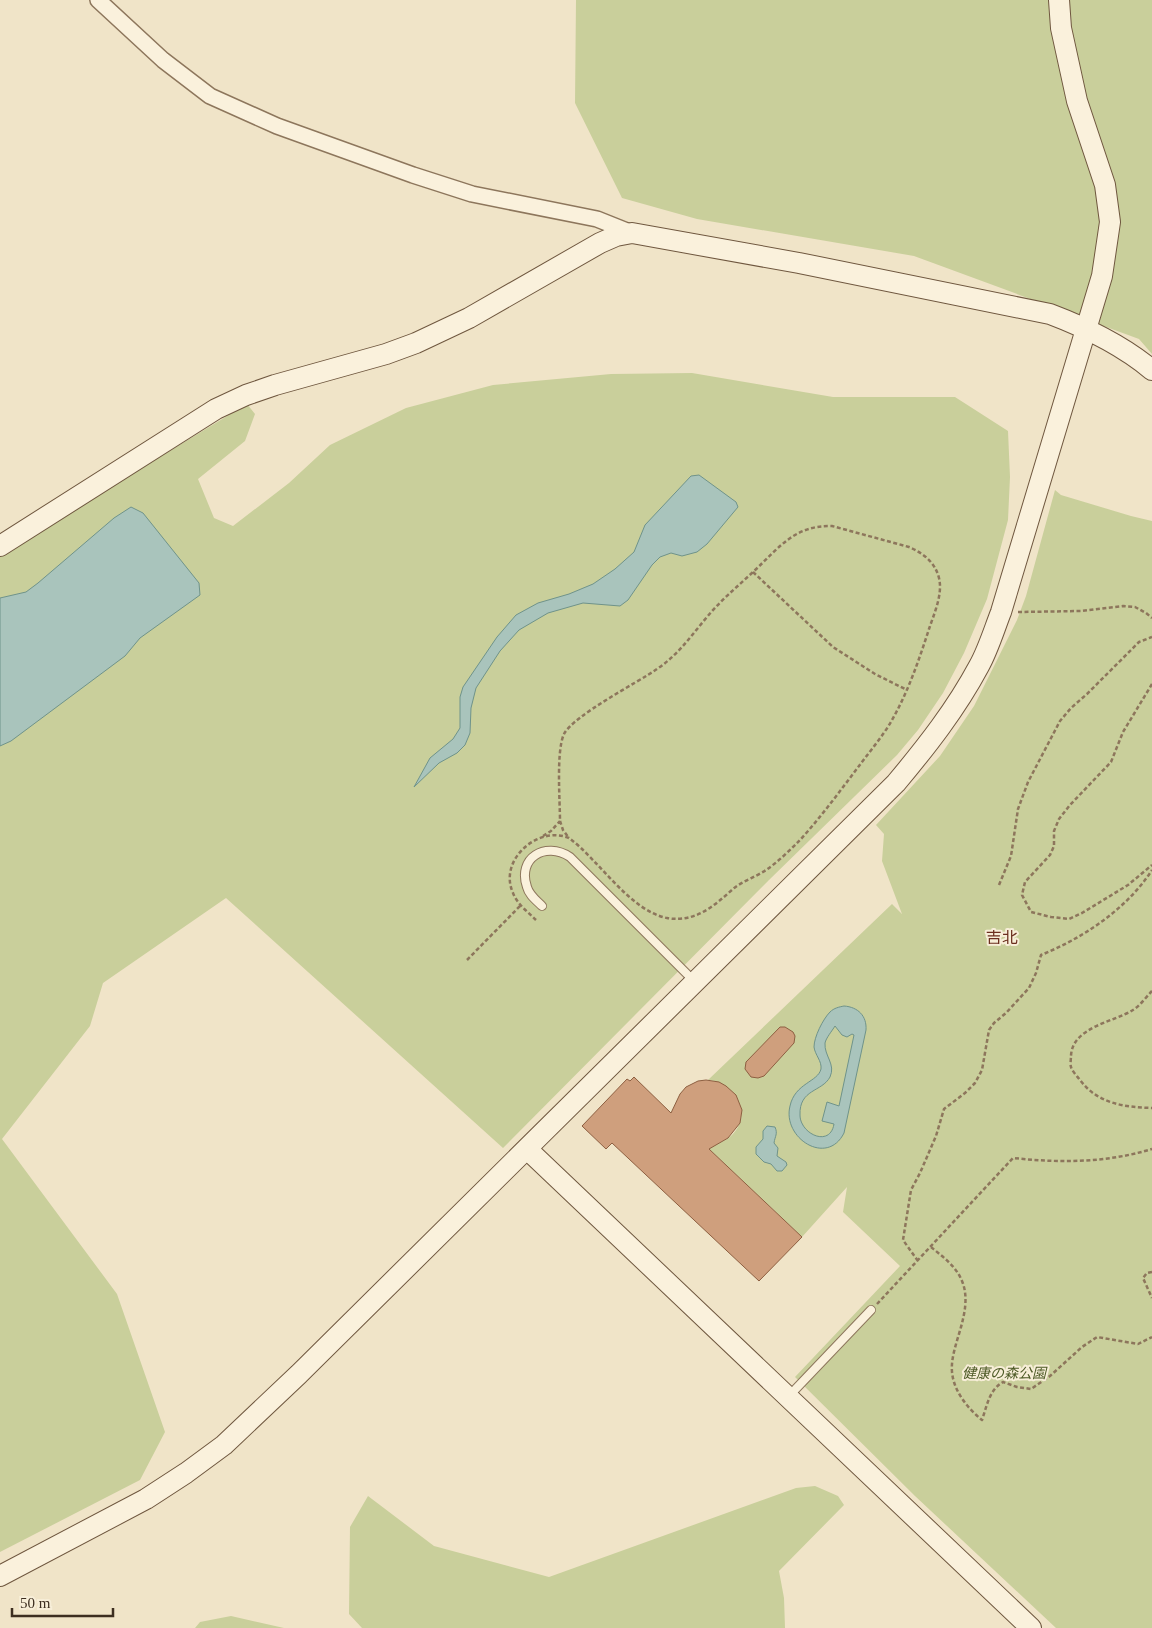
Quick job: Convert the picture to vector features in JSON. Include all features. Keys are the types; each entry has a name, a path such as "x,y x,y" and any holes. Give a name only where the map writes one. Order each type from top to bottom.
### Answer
{"street":[{"path":"98,0 162,60 210,96 277,126 413,175 472,194 597,219 632,233 799,263 1050,314 1085,328 1133,354 1152,370"},
{"path":"0,1576 146,1499 186,1473 224,1444 299,1374 896,783 928,745 956,706 980,665 1001,612 1102,276 1110,222 1105,185 1076,101 1061,28 1059,0"},
{"path":"0,546 216,410 246,395 274,385 386,354 416,343 469,318 600,243 616,236 632,233"},
{"path":"526,1149 1031,1628"}],"lane":[{"path":"542,906 526,886 528,864 536,854 548,850 556,850 570,857 695,982"},
{"path":"788,1397 871,1310"}],"path":[{"path":"821,526 832,526 908,547 928,559 935,568 941,587 935,613 918,663 906,690 891,722 825,811 799,841 766,870 734,888 728,896 699,915 676,919 645,910 569,838 563,830 560,821 560,752 565,733 581,717 668,661 691,638 730,592 788,538 799,532 821,526"},
{"path":"753,572 833,647 875,674 906,690"},
{"path":"1018,612 1081,611 1123,606 1135,607 1152,618"},
{"path":"998,884 1011,856 1018,809 1028,782 1060,720 1139,642 1152,637"},
{"path":"1152,684 1122,732 1110,762 1070,804 1059,819 1054,831 1054,846 1050,855 1025,882 1022,895 1031,912 1069,919 1128,884 1152,865"},
{"path":"536,920 513,894 511,885 513,864 524,847 551,831 560,821"},
{"path":"541,836 562,835 569,838"},
{"path":"918,1261 903,1240 911,1190 936,1136 944,1109 975,1083 982,1070 989,1030 1029,988 1041,956 1074,940 1107,917 1139,889 1152,870"},
{"path":"467,960 521,905"},
{"path":"1152,991 1134,1010 1086,1032 1077,1040 1071,1052 1070,1066 1094,1095 1124,1107 1152,1108"},
{"path":"871,1310 1013,1158 1051,1162 1089,1161 1129,1156 1152,1149"},
{"path":"931,1247 955,1269 963,1283 966,1307 952,1364 953,1376 958,1394 969,1409 982,1420 988,1400 996,1386 1003,1382 1031,1389 1050,1376 1082,1347 1097,1337 1138,1344 1152,1337"},
{"path":"1152,1272 1147,1273 1143,1278 1152,1298"}],"green space":[{"path":"576,0 1152,0 1152,354 1139,339 914,256 697,219 622,198 575,103"},
{"path":"692,373 833,397 955,397 1008,431 1010,477 1008,520 987,599 964,653 943,693 918,730 897,755 769,880 503,1148 226,898 103,983 90,1026 2,1139 117,1294 165,1432 140,1480 0,1552 0,554 247,404 255,414 245,441 198,479 214,518 233,526 289,483 330,445 406,408 493,385 611,374"},
{"name":"健康の森公園","path":"1055,490 1061,495 1152,521 1152,1628 1056,1628 915,1496 795,1377 900,1266 843,1212 847,1187 802,1237 707,1147 723,1141 732,1135 741,1118 741,1109 733,1093 718,1082 708,1080 892,904 902,914 882,861 884,834 876,825 940,756 974,706 1017,620 1026,596"},
{"path":"815,1486 838,1496 844,1505 779,1571 784,1598 785,1628 362,1628 349,1614 350,1527 368,1496 434,1546 549,1577 796,1488"},
{"path":"231,1616 284,1628 195,1628 200,1622"}],"water":[{"path":"699,475 736,502 738,507 707,544 697,552 682,556 671,553 660,557 652,565 628,600 620,606 583,603 548,613 519,630 500,651 476,688 471,708 470,733 465,745 457,753 439,763 414,787 430,758 453,739 460,728 460,697 463,687 497,637 516,615 538,603 569,594 593,584 615,569 634,552 645,525 691,476"},
{"path":"131,507 143,513 199,583 200,595 140,638 125,656 11,741 0,746 0,598 26,592 114,518"},
{"path":"844,1006 853,1008 861,1013 865,1020 866,1030 844,1133 836,1143 827,1148 817,1148 799,1138 789,1118 790,1106 797,1092 816,1077 821,1069 814,1047 819,1028 830,1012","holes":["835,1026 842,1035 847,1037 852,1034 854,1035 839,1106 827,1102 822,1121 834,1124 827,1135 816,1136 810,1133 801,1122 801,1107 803,1100 822,1086 830,1077 832,1068 825,1043"]},
{"path":"767,1126 775,1127 776,1129 774,1143 778,1148 777,1156 786,1162 787,1165 782,1171 777,1171 771,1164 764,1162 756,1154 756,1147 763,1139 763,1131"}],"building":[{"path":"780,1027 785,1027 793,1032 795,1036 794,1043 764,1076 758,1078 751,1077 745,1069 746,1062"},
{"path":"634,1077 671,1113 680,1094 686,1087 698,1081 719,1082 736,1095 742,1110 740,1123 728,1138 709,1149 802,1237 759,1281 612,1143 606,1149 582,1126 627,1079 630,1081"}],"district":[{"name":"吉北","path":"1002,937"}]}
